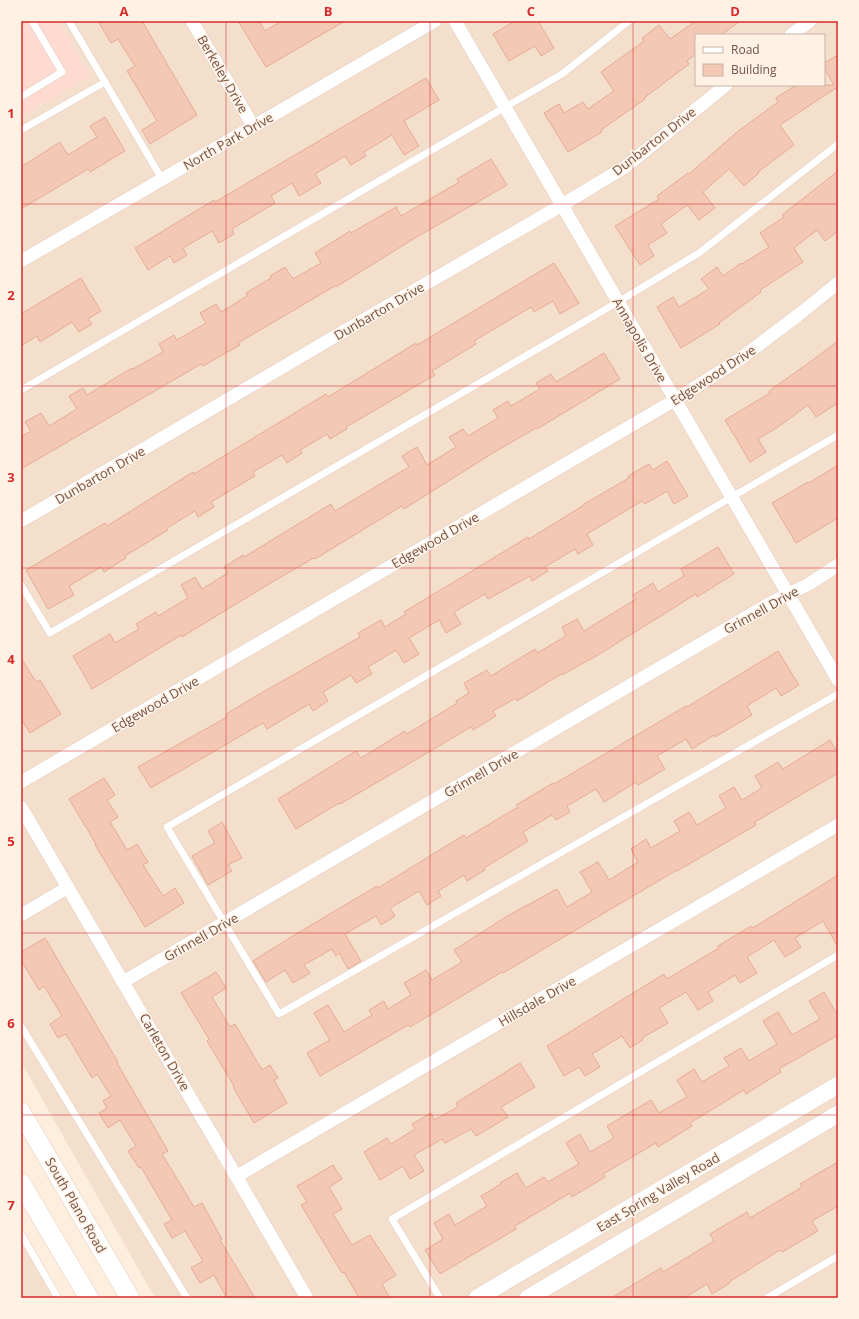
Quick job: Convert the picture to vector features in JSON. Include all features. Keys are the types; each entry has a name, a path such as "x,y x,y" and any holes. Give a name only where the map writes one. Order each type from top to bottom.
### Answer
{"main road":[{"name":"South Plano Road","path":"21,1112 130,1298"},
{"path":"21,1183 89,1298"}],"street":[{"name":"Berkeley Drive","path":"192,21 253,126"},
{"name":"North Park Drive","path":"21,261 435,21"},
{"name":"Annapolis Drive","path":"455,21 838,680"},
{"path":"792,34 810,21"},
{"name":"Dunbarton Drive","path":"21,521 625,167 725,86"},
{"name":"Edgewood Drive","path":"21,782 675,400 740,359 838,283"},
{"name":"Grinnell Drive","path":"123,982 772,602 809,584 838,565"},
{"name":"Carleton Drive","path":"21,807 307,1298"},
{"name":"Hillsdale Drive","path":"237,1176 838,825"},
{"path":"21,915 67,888"},
{"name":"East Spring Valley Road","path":"477,1298 838,1085"},
{"name":"East Spring Valley Road","path":"528,1298 838,1114"}],"lane":[{"path":"21,97 62,72 32,21"},
{"path":"69,21 162,179"},
{"path":"21,390 562,74 629,21"},
{"path":"21,130 105,82"},
{"path":"21,585 50,634 618,302 699,253 838,144"},
{"path":"838,435 731,496 167,827 279,1014 838,694"},
{"path":"440,1298 392,1219 838,955"},
{"path":"21,1026 187,1298"},
{"path":"21,1234 58,1298"},
{"path":"767,1298 838,1256"}],"shaded area":[{"path":"21,21 58,21 90,76 21,117"},
{"path":"58,21 838,21 838,1298 155,1298 21,1062 21,117 90,76"},
{"path":"21,1230 60,1298 21,1298"}],"building":[{"path":"98,21 142,21 197,115 150,144 142,130 157,121 127,71 135,66 118,39 111,43"},
{"path":"238,21 259,21 265,31 281,21 345,21 266,67"},
{"path":"515,21 538,21 554,48 541,56 535,46 509,61 493,34"},
{"path":"696,21 740,21 722,34 695,34 695,55 687,61 689,64 644,98 645,99 601,130 602,132 568,152 544,113 559,104 564,113 583,102 588,109 614,91 601,72 644,41 642,38 659,25 670,39"},
{"path":"838,55 838,91 836,88 780,125 794,145 758,172 759,173 744,186 729,169 703,192 715,208 699,220 687,205 661,224 667,233 648,245 654,256 640,265 615,226 659,199 657,196 688,173 689,174 737,132 778,102 776,98 794,86 834,85 825,70 825,62"},
{"path":"426,78 439,100 404,121 419,146 404,155 392,135 364,152 366,156 351,165 345,156 315,174 321,183 299,196 292,183 271,196 275,203 232,229 234,234 219,243 212,231 183,248 187,255 174,263 170,256 148,270 135,248 214,200 215,202"},
{"path":"105,117 125,151 90,172 88,169 21,209 21,167 60,142 68,155 97,137 90,126"},
{"path":"491,159 507,185 415,238 336,287 335,286 238,343 240,345 203,366 201,364 21,469 21,437 31,431 25,422 41,413 49,426 77,409 69,396 83,388 87,395 132,368 133,369 163,352 159,344 174,335 177,340 206,323 200,313 216,304 221,312 247,296 246,293 271,278 270,276 285,267 293,279 321,263 315,253 350,231 351,233 396,207 401,216 459,182 457,179"},
{"path":"838,171 838,231 825,241 817,230 794,248 803,262 760,290 761,292 719,323 720,324 681,348 657,307 673,297 679,307 709,289 701,279 717,267 723,276 741,263 742,264 769,247 760,233 784,217 782,215"},
{"path":"554,263 579,303 560,314 553,301 534,312 531,307 474,341 476,344 432,371 435,375 346,427 347,429 330,439 327,434 300,450 302,453 287,463 282,455 253,472 255,476 211,502 214,507 198,517 195,511 167,528 168,530 125,556 126,558 104,572 101,567 69,586 74,595 48,609 26,570 105,523 107,526 193,472 194,474 326,394 328,397 416,343 417,345"},
{"path":"81,278 101,311 88,319 92,324 79,332 72,322 40,342 37,336 21,346 21,314"},
{"path":"838,341 838,403 816,417 808,405 778,427 758,439 766,452 750,462 725,420 770,393 769,391"},
{"path":"604,353 620,379 537,429 536,428 493,453 404,509 402,506 315,559 314,558 269,584 182,637 181,635 92,689 73,656 110,634 115,643 139,629 136,624 156,612 158,616 188,598 181,585 195,577 202,589 228,573 224,567 243,555 244,557 331,504 335,511 409,467 402,456 417,447 427,465 456,447 449,437 463,429 468,436 498,418 493,410 508,401 511,406 540,389 536,383 551,374 556,382"},
{"path":"667,461 688,496 674,504 667,491 645,504 642,501 587,534 593,545 578,554 575,549 545,567 548,571 532,581 530,576 488,599 485,594 454,612 461,624 446,633 439,620 409,638 419,654 404,663 396,650 368,667 372,674 356,683 351,675 323,692 328,701 313,711 309,704 267,729 263,723 151,788 138,767 227,717 226,714 360,637 358,633 381,620 385,627 406,614 404,612 528,537 529,539 584,504 629,478 628,476 649,464 653,470"},
{"path":"838,465 838,518 796,543 772,503"},
{"path":"718,547 734,574 697,597 696,594 598,655 562,675 561,674 517,701 516,698 493,711 496,716 473,730 471,727 296,829 278,799 356,751 361,758 405,731 407,734 457,703 456,701 469,693 464,683 487,670 491,676 535,649 537,653 566,636 562,627 577,619 584,631 636,599 633,595 653,583 658,592 684,576 681,569"},
{"path":"778,651 799,685 781,696 776,688 747,706 752,715 715,737 714,735 692,749 686,739 657,756 665,769 638,785 636,782 604,802 596,789 567,806 570,812 556,820 552,815 523,832 528,841 484,868 485,870 467,881 464,875 438,891 441,896 427,905 419,891 390,908 395,916 381,925 376,916 345,934 361,961 348,969 339,953 336,956 332,949 304,965 310,973 293,983 285,970 266,982 253,961 377,886 378,888 464,835 466,838 518,807 516,805 686,706 687,707"},
{"path":"21,658 36,682 40,680 61,714 30,733 21,719"},
{"path":"830,740 838,753 838,773 755,822 756,825 503,973 502,972 410,1027 408,1025 320,1076 307,1053 330,1040 314,1013 328,1005 344,1032 372,1015 369,1010 384,1001 388,1009 411,995 404,983 426,970 432,980 462,962 454,950 509,915 557,889 567,907 592,892 580,872 598,862 609,880 638,862 631,849 646,839 651,848 680,831 674,821 689,812 697,825 726,808 719,796 734,787 742,800 762,788 755,776 778,762 783,769"},
{"path":"104,778 115,795 107,800 118,817 110,822 127,850 137,844 148,862 143,865 163,896 175,888 184,903 145,927 69,799"},
{"path":"222,822 242,858 228,865 232,871 208,885 192,856 215,843 208,831"},
{"path":"838,875 838,947 823,921 795,938 801,947 785,957 774,940 747,957 757,973 740,983 735,975 708,992 713,1001 698,1010 686,992 659,1008 668,1023 642,1038 643,1040 630,1048 622,1036 592,1054 600,1067 585,1076 579,1067 564,1076 547,1046 664,974 667,979 719,948 718,946 751,926 753,928"},
{"path":"45,938 118,1062 117,1063 168,1151 162,1154 194,1207 202,1203 222,1239 220,1240 255,1298 227,1298 214,1275 200,1283 191,1268 203,1261 185,1231 172,1238 164,1224 172,1220 141,1167 139,1168 128,1151 136,1146 120,1120 108,1128 99,1113 107,1108 103,1101 111,1096 97,1074 92,1078 66,1034 58,1038 50,1024 62,1016 44,986 39,990 21,960 21,952"},
{"path":"216,972 226,988 212,997 230,1027 235,1024 262,1070 270,1065 278,1078 274,1080 287,1103 254,1123 207,1041 209,1039 181,993"},
{"path":"824,992 838,1016 838,1035 779,1069 781,1072 746,1094 744,1090 690,1123 692,1126 658,1147 656,1143 603,1174 605,1177 572,1197 570,1193 515,1226 516,1229 440,1274 425,1250 443,1239 434,1223 449,1214 455,1225 487,1206 481,1196 517,1173 526,1188 544,1177 548,1182 579,1164 566,1143 580,1134 590,1152 614,1138 607,1126 651,1100 659,1113 687,1097 677,1080 694,1069 702,1082 729,1066 724,1058 741,1048 749,1061 777,1044 763,1021 778,1012 792,1035 820,1019 809,1001"},
{"path":"520,1063 535,1087 501,1107 508,1117 476,1136 471,1129 445,1143 442,1139 414,1155 424,1171 410,1179 403,1166 380,1180 364,1152 387,1138 391,1144 415,1129 412,1124 431,1113 434,1120 458,1107 456,1103"},
{"path":"838,1162 838,1206 812,1221 818,1231 782,1252 780,1250 712,1294 707,1284 684,1298 611,1298 661,1268 663,1272 714,1241 710,1234 747,1212 750,1218 802,1187 800,1184"},
{"path":"333,1165 342,1179 329,1187 342,1209 333,1214 352,1245 370,1235 396,1275 382,1284 390,1298 359,1298 301,1205 307,1202 297,1186"}]}
